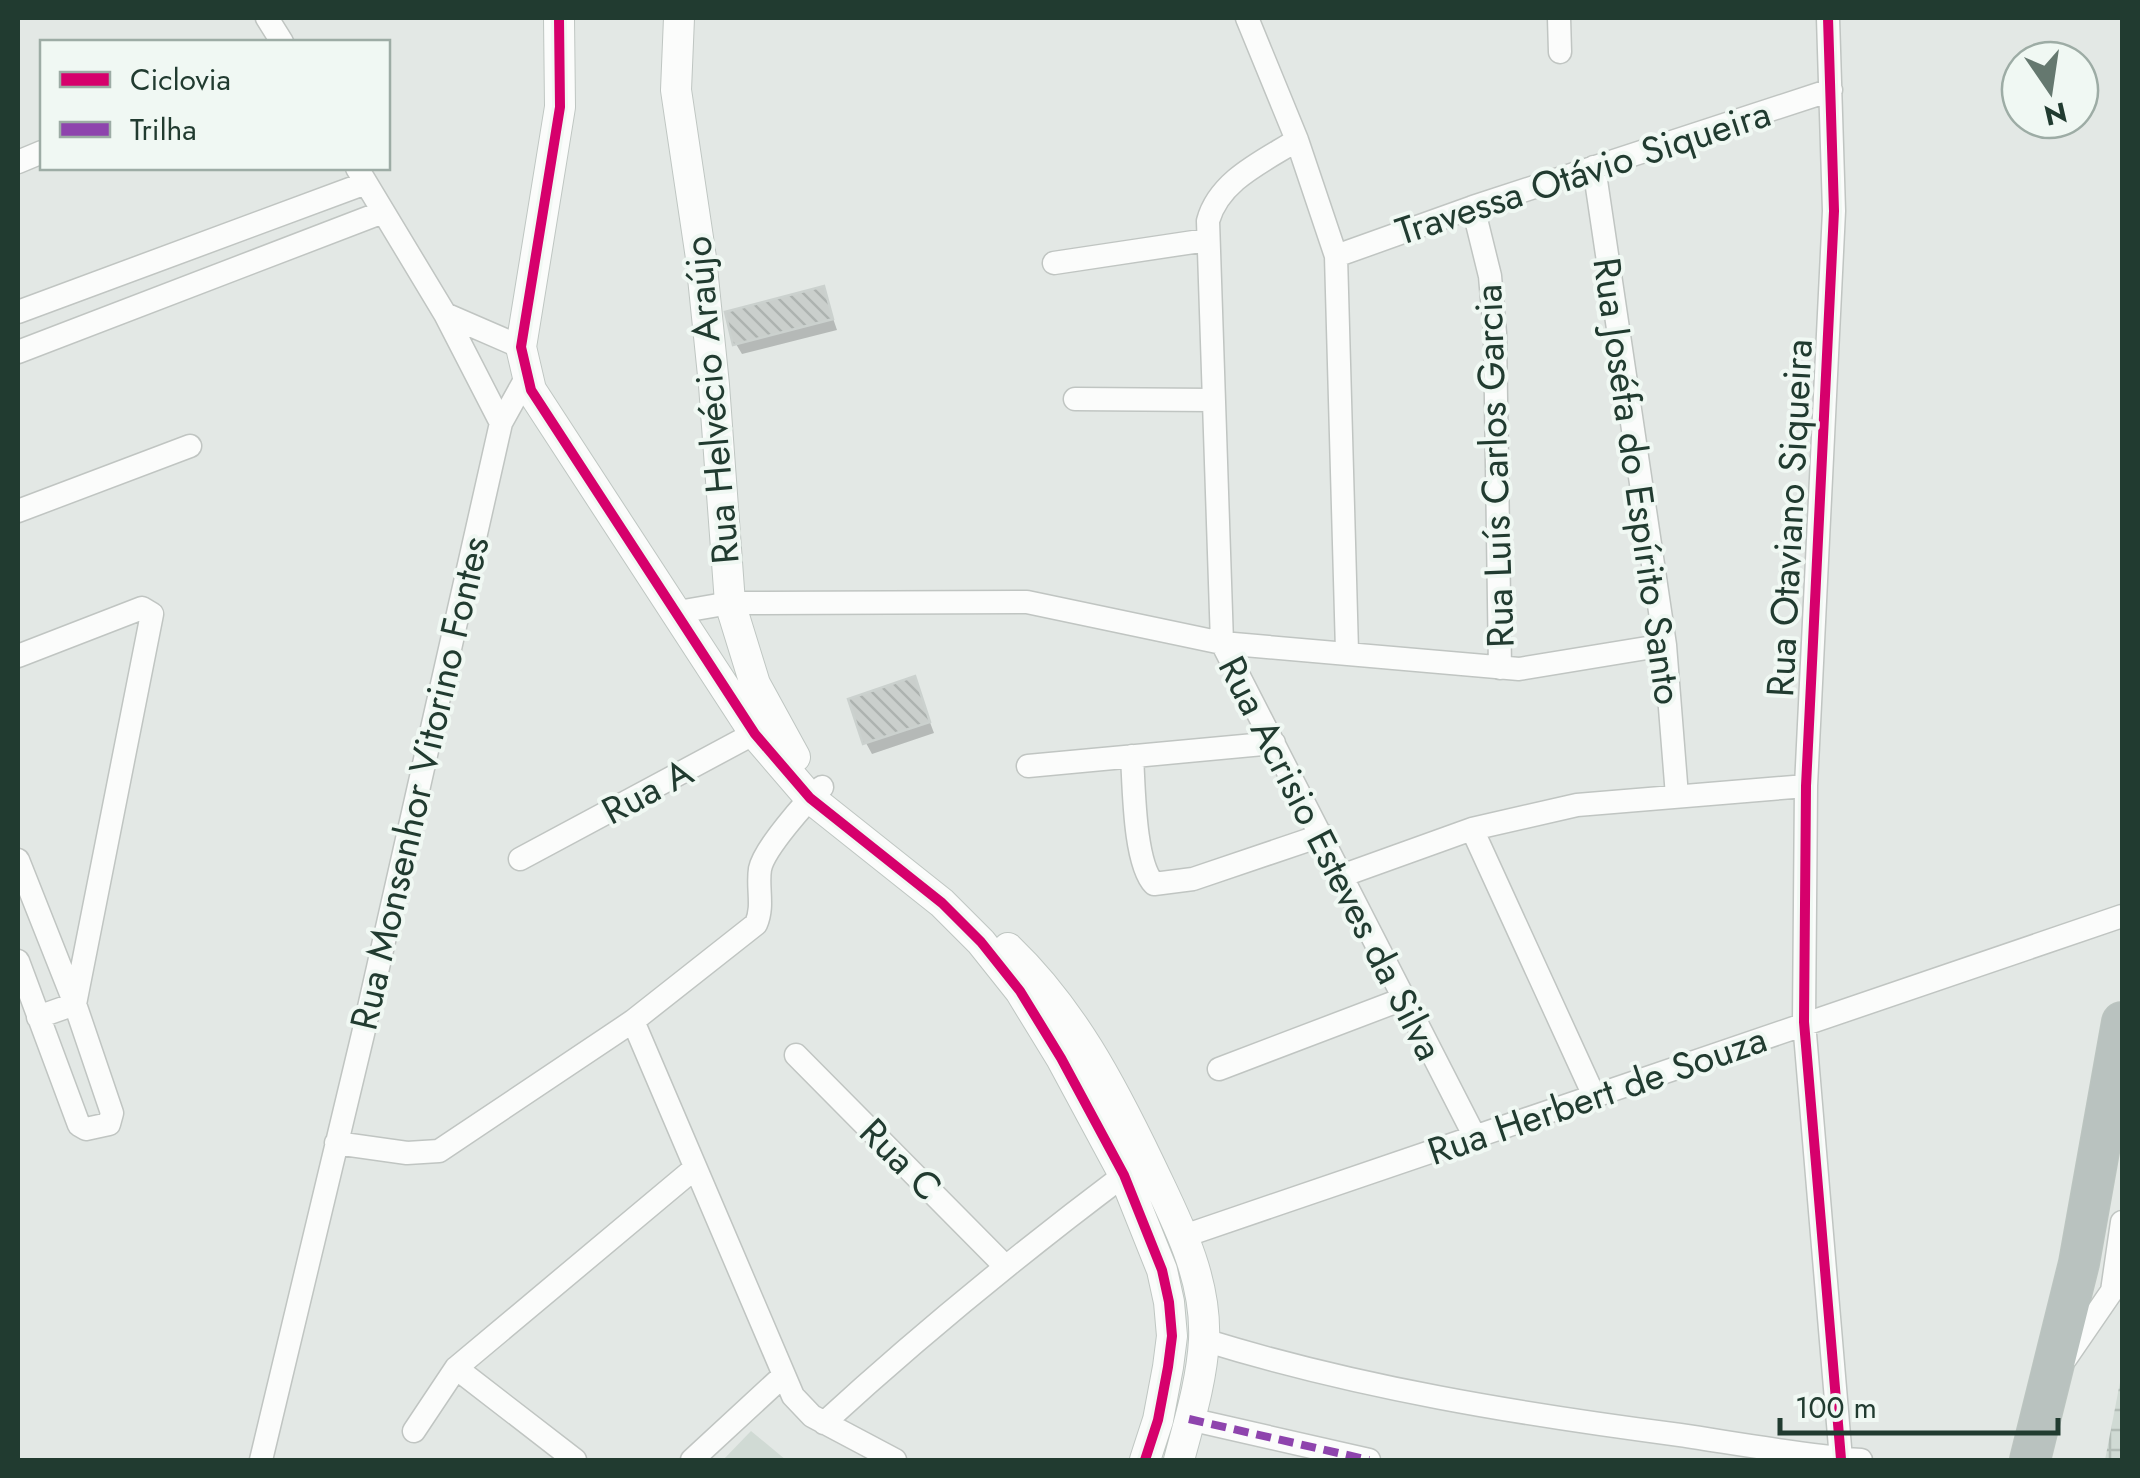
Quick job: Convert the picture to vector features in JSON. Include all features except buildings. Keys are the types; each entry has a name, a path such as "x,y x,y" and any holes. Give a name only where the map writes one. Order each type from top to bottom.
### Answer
{"highway":[{"path":"2030,1460 2079,1263 2122,1022"}],"street":[{"path":"268,18 281,40"},
{"path":"559,18 560,106 520,347 529,384 707,656 764,728"},
{"name":"Rua Helvécio Araújo","path":"679,18 676,90 701,258 730,603 764,728 811,784"},
{"path":"1247,18 1297,140 1336,256 1347,652"},
{"path":"1558,18 1560,52"},
{"name":"Rua Otaviano Siqueira","path":"1828,18 1833,229 1806,786 1804,1022 1851,1460"},
{"name":"Travessa Otávio Siqueira","path":"1336,256 1831,90"},
{"path":"1297,140 1240,176 1218,198 1208,221 1222,643 1500,668 1665,646"},
{"name":"Rua Joséfa do Espírito Santo","path":"1594,167 1665,646 1677,796"},
{"path":"18,312 361,175 444,314 501,423"},
{"name":"Rua Luís Carlos Garcia","path":"1473,207 1490,276 1495,333 1500,668"},
{"path":"18,352 383,212"},
{"path":"1054,263 1208,240"},
{"path":"444,314 520,347"},
{"name":"Rua Monsenhor Vitorino Fontes","path":"261,1460 501,423 529,384"},
{"path":"1075,399 1212,400"},
{"path":"18,511 190,446"},
{"name":"Rua Acrisio Esteves da Silva","path":"678,612 730,603 1027,602 1222,643 1476,1139"},
{"path":"18,656 142,608 152,614 75,1004"},
{"path":"707,656 740,640"},
{"name":"Rua A","path":"520,859 764,728"},
{"path":"1028,766 1274,742"},
{"path":"1132,756 1142,853 1148,878 1154,884 1193,880 1322,835"},
{"path":"336,1143 408,1153 440,1151 633,1021 756,924 760,915 761,865 811,784"},
{"path":"811,784 942,903 1002,967 1042,1026 1124,1175 1162,1270 1172,1336 1158,1420 1145,1460"},
{"path":"811,784 969,912 1012,952 1062,1008 1127,1118 1184,1236 1201,1302 1204,1340 1179,1460"},
{"path":"1344,875 1472,829 1576,805 1806,786"},
{"path":"1472,829 1595,1098"},
{"path":"18,860 75,1004 112,1113 112,1121 100,1128 86,1130 80,1125 18,961"},
{"name":"Rua Herbert de Souza","path":"1184,1236 2122,916"},
{"path":"1219,1069 1403,998"},
{"path":"38,1017 75,1004"},
{"path":"633,1021 783,1376 802,1408 894,1460"},
{"name":"Rua C","path":"796,1055 1004,1265"},
{"path":"414,1431 456,1368 695,1168"},
{"path":"824,1423 1004,1265 1124,1175"},
{"path":"2050,1381 2112,1292 2122,1222"},
{"path":"1204,1340 1329,1376 1451,1400 1809,1458 1851,1460"},
{"path":"456,1368 575,1460"},
{"path":"692,1460 783,1376"},
{"path":"1189,1419 1369,1460"}],"shaded area":[{"path":"2122,1372 2122,1460 2105,1460"},
{"path":"751,1431 786,1460 723,1460"}],"marked path":[{"path":"1189,1419 1369,1460"}],"cycle path":[{"path":"559,18 560,107 521,347 531,390 755,734 810,798 942,903 981,942 1020,991 1061,1058 1124,1175 1162,1270 1169,1302 1172,1336 1168,1367 1158,1420 1145,1460"},
{"path":"1828,18 1834,211 1806,786 1804,1022 1841,1459"}]}
